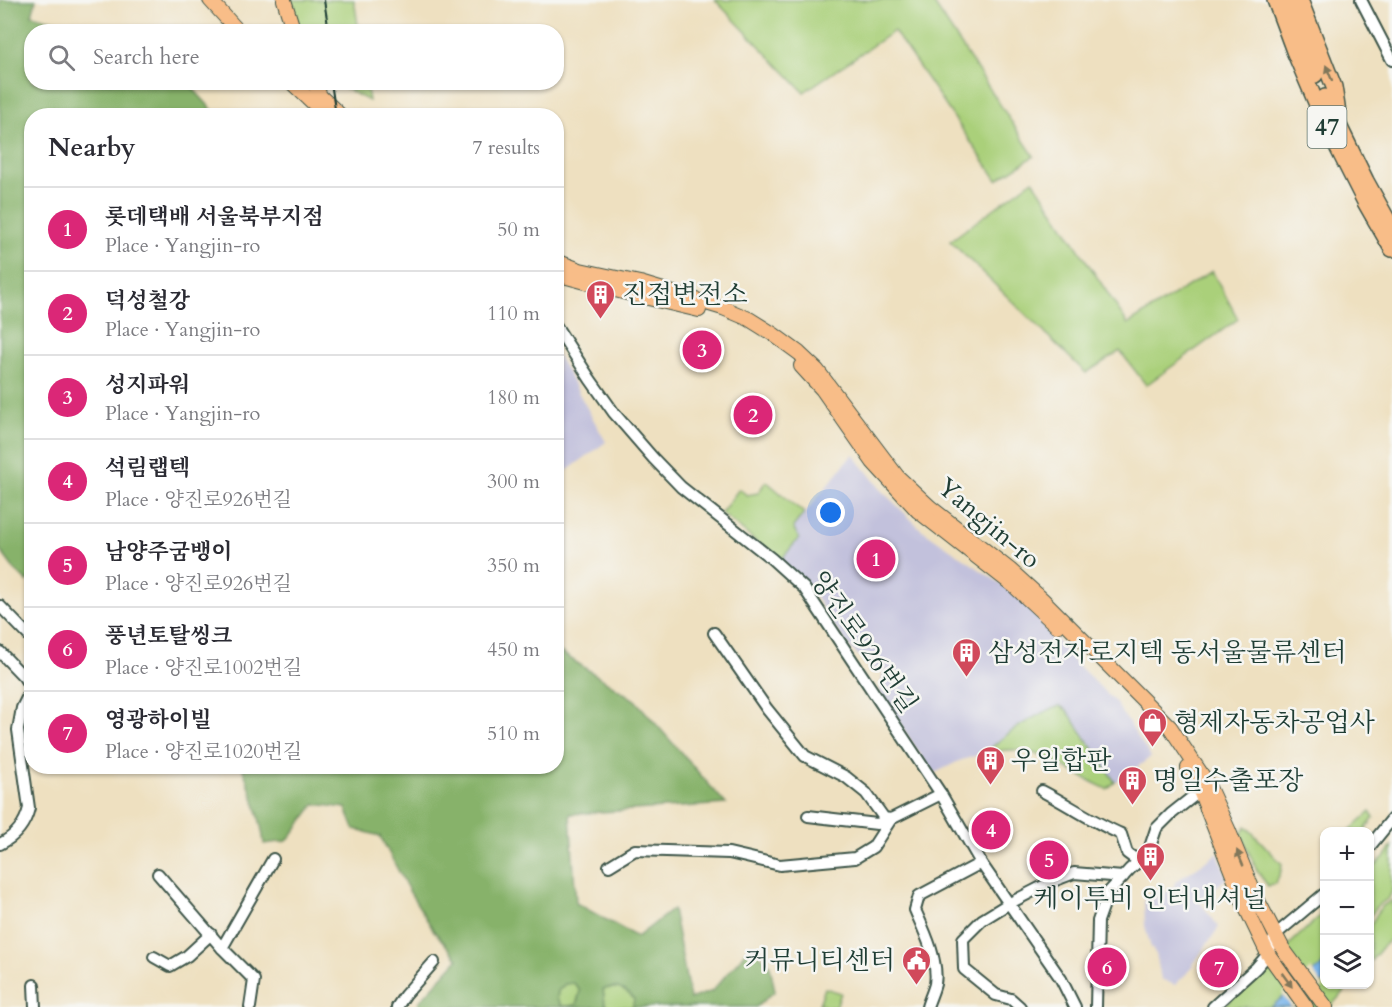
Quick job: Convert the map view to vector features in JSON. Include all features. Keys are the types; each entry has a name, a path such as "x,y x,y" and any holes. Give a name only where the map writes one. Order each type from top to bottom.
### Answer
{"highway":[{"name":"47","path":"1275,0 1324,121 1392,249"},
{"name":"47","path":"1286,0 1316,78 1366,181 1392,228"},
{"path":"1300,0 1334,87 1341,130"}],"main road":[{"path":"210,0 232,24"},
{"path":"284,0 292,24"},
{"path":"292,0 300,24"},
{"path":"300,90 319,108"},
{"path":"307,90 310,99"},
{"path":"317,90 320,96 333,108"},
{"name":"Yangjin-ro","path":"564,264 580,270 640,283 723,308 749,319 773,334 817,369 897,476 930,507 1010,570 1043,600 1170,727 1206,781 1254,893 1283,949 1326,1007"},
{"name":"Yangjin-ro","path":"564,276 713,314 749,329 777,346 801,367 822,389 873,462 918,511 1014,586 1069,637 1171,741 1200,790 1245,906 1268,954 1306,1007"}],"street":[{"path":"1360,0 1392,60"},
{"name":"양진로926번길","path":"564,338 614,413 653,458 681,487 772,559 804,588 940,794 981,863 1061,979 1075,1007"},
{"path":"0,606 24,631"},
{"path":"714,633 767,709 805,756 846,777 866,793 884,818 891,819"},
{"path":"0,652 24,677"},
{"path":"0,844 26,821 28,808 18,730 24,704"},
{"path":"1096,1007 1098,921 1108,893 1148,852 1156,829 1200,790"},
{"path":"1042,791 1072,807 1090,820 1121,834 1126,853 1138,861"},
{"path":"808,816 877,824 940,794"},
{"path":"609,866 635,850 729,853 780,865 855,858 873,847 891,819"},
{"path":"1374,841 1392,819"},
{"path":"222,948 273,859"},
{"path":"927,1007 935,984 935,962 915,910 919,896 981,863"},
{"path":"1020,1007 1011,999 996,995 964,969 963,939 982,920 1053,881 1074,873 1123,877"},
{"path":"158,874 222,948 254,980 250,1007"},
{"path":"1213,1007 1268,954 1275,934 1320,897"},
{"path":"154,957 170,966 187,956 211,934"},
{"path":"398,1007 405,995 434,962"},
{"path":"34,985 35,1007"},
{"path":"990,1007 996,995"}],"shaded area":[{"path":"564,367 606,442 564,473"},
{"path":"853,454 883,492 921,529 1024,600 1072,659 1115,702 1151,757 1107,789 1037,754 1018,750 987,752 959,761 933,774 880,693 882,675 886,668 876,671 851,649 828,618 811,588 780,561 799,538 793,528"},
{"path":"1218,853 1227,878 1199,901 1219,927 1187,973 1175,985 1161,979 1156,954 1151,948 1145,926 1144,899 1153,899 1174,887 1175,882"}],"green space":[{"path":"0,0 36,0 32,15 66,24 24,24 24,90 194,90 211,108 24,108 24,579 0,550"},
{"path":"284,0 354,0 358,24 288,24"},
{"path":"715,0 939,0 934,4 1034,156 997,180 894,31 804,92"},
{"path":"348,90 367,90 369,101"},
{"path":"1033,180 1128,324 1212,271 1238,319 1146,385 1120,351 1086,373 950,241"},
{"path":"766,481 804,513 793,527 799,538 780,561 721,513 739,489 747,495 758,493"},
{"path":"564,654 635,700 726,804 570,814 576,903 637,937 673,909 690,999 712,991 752,945 770,966 775,991 756,1007 633,1007 634,999 630,995 623,990 612,988 603,989 605,1005 611,1007 419,1007 419,1002 458,959 434,931 409,891 380,836 354,829 346,808 315,804 287,841 264,844 256,805 245,774 564,774","holes":["574,983 580,991 577,1004 562,1006 557,999 558,991 565,984"]},
{"path":"1060,706 1067,710 1115,782 1107,789 1054,761 1031,753 1020,750 987,752 1021,725"},
{"path":"1370,812 1374,818 1367,827 1353,827"},
{"path":"1246,826 1282,864 1276,883 1268,886 1257,871 1241,834"},
{"path":"1392,846 1392,891 1389,898 1374,911 1374,866"},
{"path":"1392,900 1392,936 1374,957 1374,919 1381,907"},
{"path":"1320,916 1320,989 1346,989 1330,1007 1223,1007"},
{"path":"574,983 580,991 576,1005 562,1006 557,999 558,991 565,984"},
{"path":"825,988 841,993 836,1007 819,1004"},
{"path":"603,989 625,989 634,999 633,1007 605,1005"}],"water":[{"path":"1320,968 1320,985 1294,1007 1271,1007"}],"pier":[{"path":"1311,969 1320,981 1322,989 1299,1007 1291,1007 1282,994"}],"railway":[{"path":"324,0 328,24"},
{"path":"332,90 335,108"}],"place":[{"name":"진접변전소","path":"601,320"},
{"name":"성지파워","path":"702,350"},
{"name":"덕성철강","path":"753,415"},
{"name":"롯데택배 서울북부지점","path":"876,559"},
{"name":"삼성전자로지텍 동서울물류센터","path":"967,678"},
{"name":"형제자동차공업사","path":"1153,748"},
{"name":"우일합판","path":"990,786"},
{"name":"명일수출포장","path":"1132,806"},
{"name":"석림랩텍","path":"991,830"},
{"name":"남양주굼뱅이","path":"1049,860"},
{"name":"케이투비 인터내셔널","path":"1150,882"},
{"name":"풍년토탈씽크","path":"1107,967"},
{"name":"영광하이빌","path":"1219,968"},
{"name":"커뮤니티센터","path":"916,986"}]}
